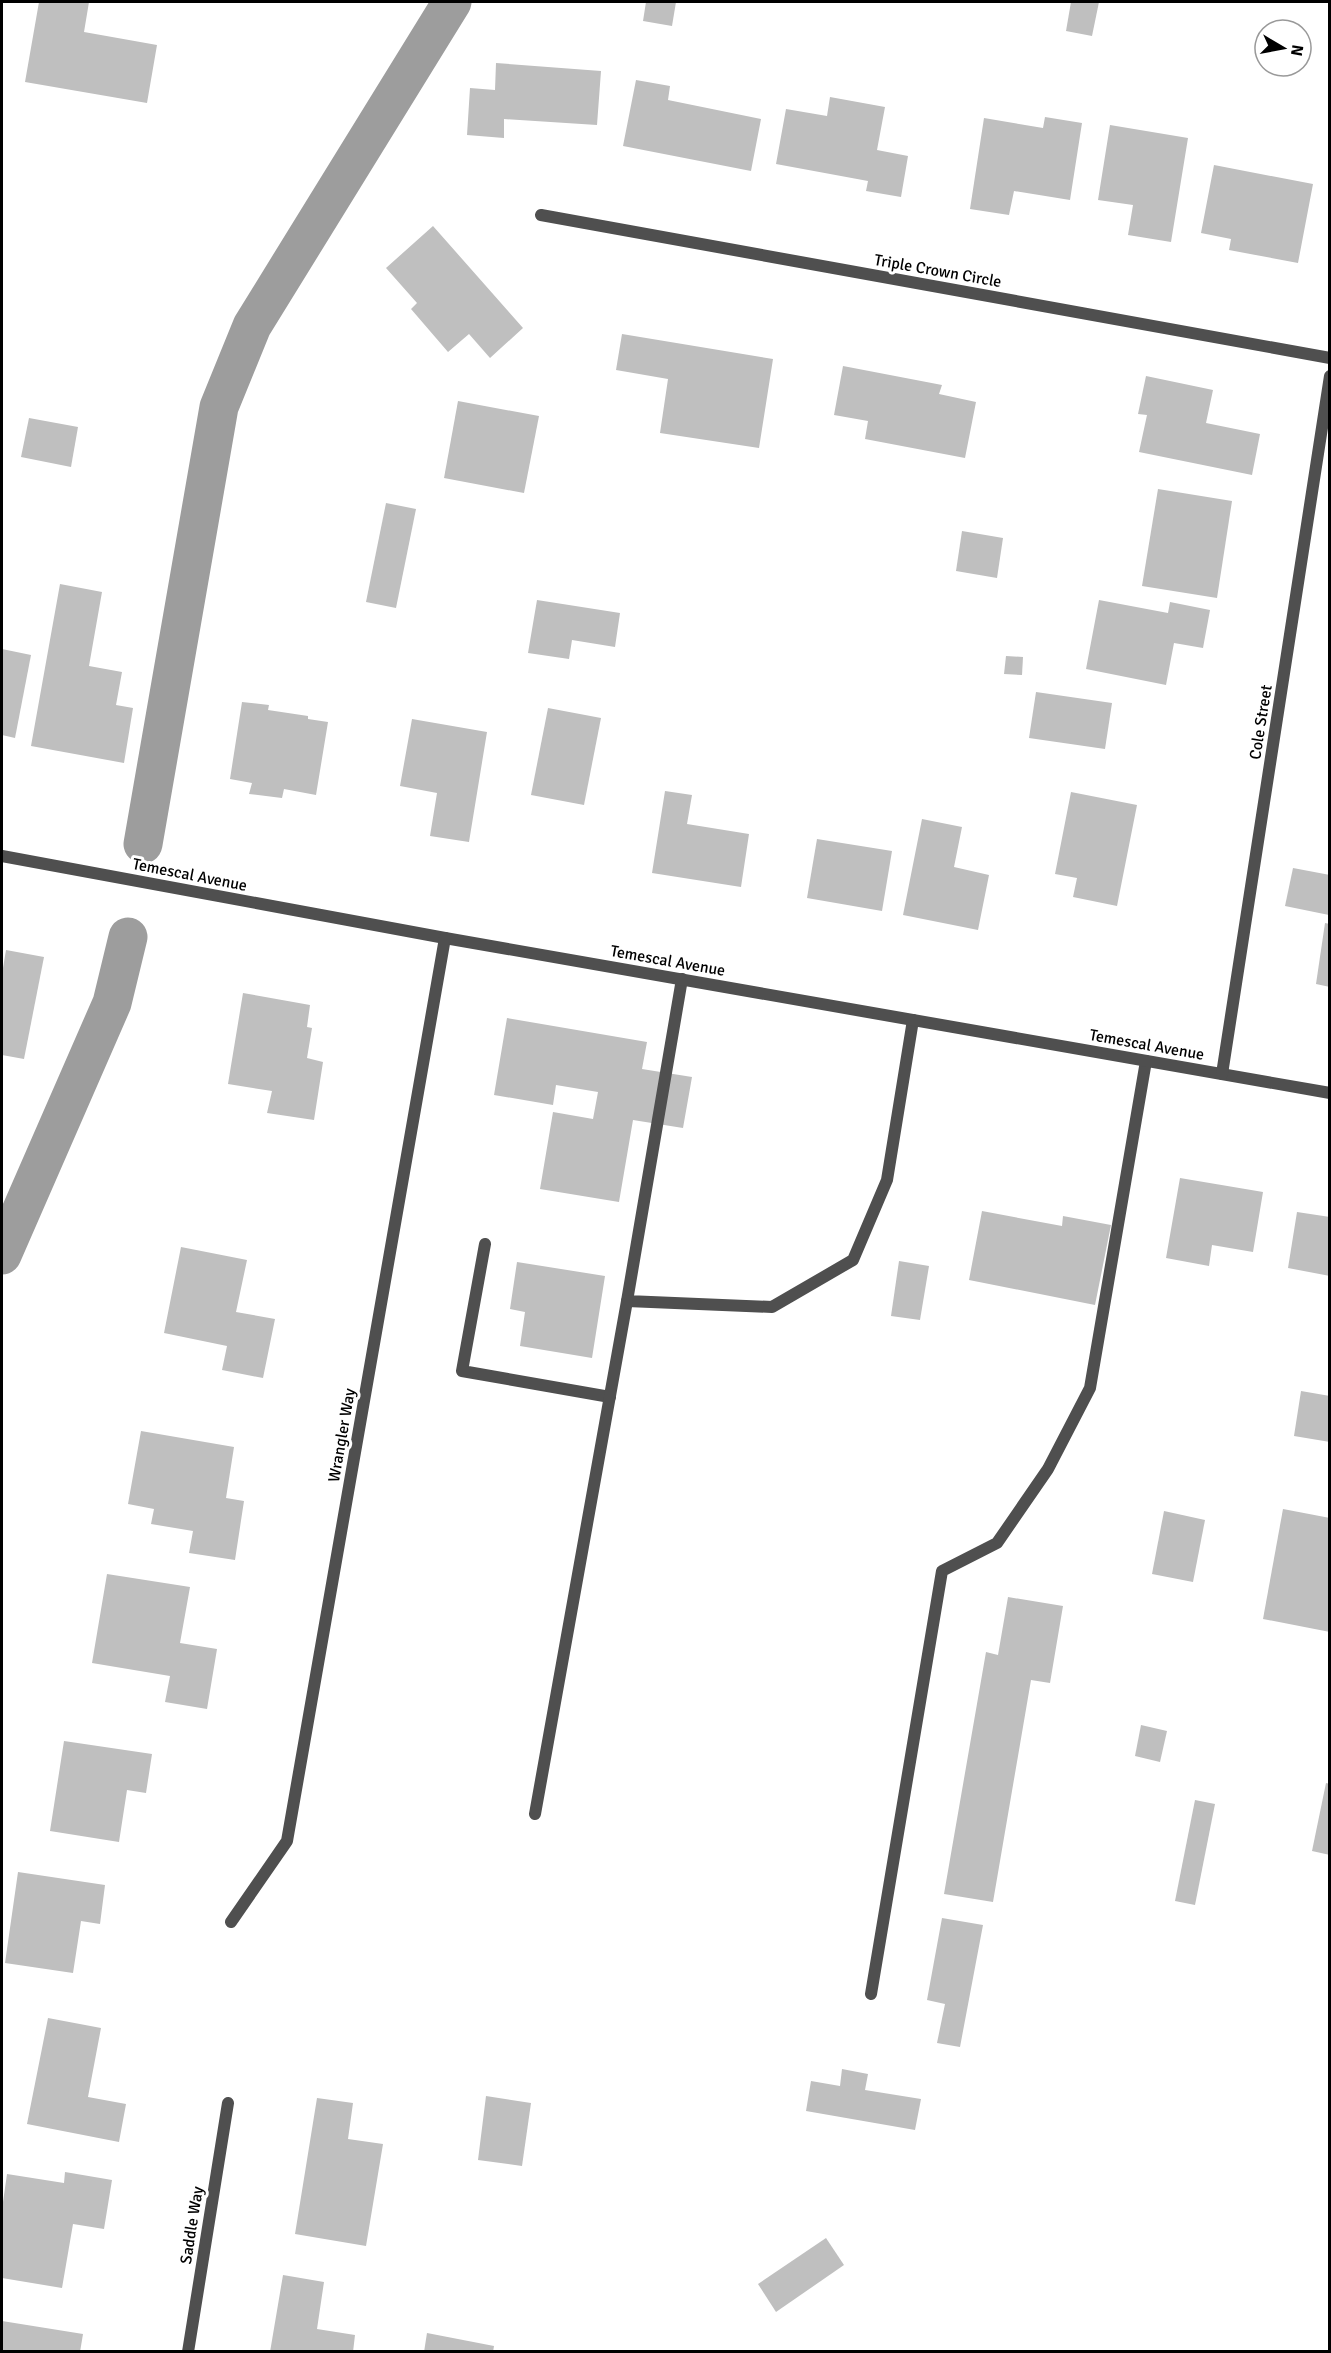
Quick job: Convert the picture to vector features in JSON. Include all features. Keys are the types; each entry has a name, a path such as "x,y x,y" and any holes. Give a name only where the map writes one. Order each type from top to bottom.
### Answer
{"street":[{"name":"Triple Crown Circle","path":"541,215 1329,358"},
{"name":"Cole Street","path":"1222,1074 1329,376"},
{"name":"Temescal Avenue","path":"2,856 445,938 1329,1093"},
{"name":"Wrangler Way","path":"231,1922 287,1841 445,938"},
{"path":"535,1814 682,979"},
{"path":"627,1301 772,1307 853,1260 887,1180 914,1020"},
{"path":"871,1994 942,1571 997,1543 1048,1469 1090,1388 1146,1061"},
{"path":"485,1245 462,1371 610,1396"},
{"name":"Saddle Way","path":"188,2352 228,2103"}],"building":[{"path":"39,2 89,2 84,32 157,45 147,103 25,82"},
{"path":"646,2 676,2 672,26 643,21"},
{"path":"1071,2 1099,2 1092,36 1066,31"},
{"path":"496,63 601,71 597,125 504,119 504,138 467,135 470,88 495,90"},
{"path":"636,80 670,86 668,100 761,119 751,171 623,146"},
{"path":"830,97 885,107 877,150 908,156 901,197 866,191 868,181 776,164 786,109 827,116"},
{"path":"1045,117 1082,123 1070,200 1014,191 1009,215 970,209 984,118 1043,128"},
{"path":"1110,125 1188,138 1171,242 1128,235 1133,205 1098,200"},
{"path":"1214,165 1313,184 1298,263 1229,250 1231,239 1201,233"},
{"path":"433,226 523,328 490,358 469,334 448,352 411,309 417,303 386,268"},
{"path":"622,334 773,359 759,448 660,433 668,379 616,370"},
{"path":"843,366 942,385 939,394 976,402 965,458 865,439 868,421 834,415"},
{"path":"1146,376 1213,390 1206,423 1260,434 1252,475 1139,452 1147,415 1138,414"},
{"path":"458,401 539,416 524,493 444,478"},
{"path":"29,418 78,427 71,467 21,457"},
{"path":"1158,489 1232,501 1217,598 1142,586"},
{"path":"386,503 416,509 396,608 366,602"},
{"path":"962,531 1003,538 997,578 956,571"},
{"path":"60,584 102,592 89,666 122,672 116,705 133,708 124,763 31,746"},
{"path":"537,600 620,613 615,647 572,640 569,659 528,653"},
{"path":"1099,600 1168,613 1170,602 1210,610 1203,648 1174,643 1166,685 1086,669"},
{"path":"2,649 31,655 15,738 2,735"},
{"path":"1006,656 1023,657 1022,675 1004,674"},
{"path":"1036,692 1112,703 1105,749 1029,738"},
{"path":"242,702 269,705 268,710 308,716 308,719 328,722 316,795 284,789 282,798 249,794 252,783 230,779"},
{"path":"548,708 601,718 584,805 531,795"},
{"path":"412,719 487,732 469,842 430,836 437,793 400,786"},
{"path":"665,791 692,795 687,824 749,834 741,887 652,873"},
{"path":"1071,792 1137,805 1117,906 1073,897 1077,878 1055,874"},
{"path":"922,819 962,827 954,867 989,875 978,930 903,915"},
{"path":"817,839 892,851 882,911 807,898"},
{"path":"1293,868 1330,875 1329,915 1285,906"},
{"path":"1325,923 1330,924 1330,987 1316,984"},
{"path":"6,950 44,957 24,1059 2,1055 2,974"},
{"path":"243,993 310,1005 307,1027 312,1028 307,1058 323,1062 314,1120 267,1113 272,1091 228,1084"},
{"path":"507,1018 647,1042 642,1069 692,1077 683,1128 633,1120 619,1202 540,1189 553,1112 593,1119 598,1092 556,1085 553,1105 494,1095"},
{"path":"1180,1178 1263,1192 1253,1252 1212,1245 1209,1266 1166,1258"},
{"path":"982,1211 1062,1226 1063,1216 1111,1225 1095,1305 969,1280"},
{"path":"1297,1212 1330,1217 1330,1276 1288,1268"},
{"path":"181,1247 247,1260 236,1312 275,1319 263,1378 222,1370 227,1346 164,1333"},
{"path":"899,1261 929,1266 920,1320 891,1316"},
{"path":"517,1262 605,1276 592,1358 520,1346 525,1312 510,1309"},
{"path":"1301,1391 1330,1396 1330,1442 1294,1436"},
{"path":"141,1431 234,1447 226,1498 244,1501 235,1560 189,1553 193,1531 151,1524 154,1509 128,1504"},
{"path":"1283,1509 1330,1518 1330,1632 1263,1619"},
{"path":"1164,1511 1205,1520 1193,1582 1152,1574"},
{"path":"107,1574 190,1587 180,1643 217,1649 207,1709 165,1702 170,1676 92,1663"},
{"path":"1008,1597 1063,1606 1050,1683 1031,1680 993,1902 944,1894 986,1652 998,1655"},
{"path":"1141,1725 1167,1731 1160,1762 1135,1756"},
{"path":"64,1741 152,1754 146,1793 127,1790 119,1842 50,1831"},
{"path":"1326,1783 1330,1784 1330,1855 1312,1851"},
{"path":"1195,1800 1215,1804 1195,1905 1175,1901"},
{"path":"18,1872 105,1885 100,1924 81,1921 73,1973 5,1963"},
{"path":"942,1918 983,1925 960,2047 937,2043 945,2004 927,2000"},
{"path":"48,2018 101,2028 88,2097 126,2104 119,2142 27,2124"},
{"path":"842,2069 868,2074 865,2090 921,2099 915,2130 806,2111 811,2081 840,2086"},
{"path":"486,2096 531,2103 522,2166 478,2160"},
{"path":"317,2098 353,2103 348,2139 383,2144 366,2246 295,2234"},
{"path":"65,2172 112,2180 104,2229 73,2224 62,2288 2,2278 2,2209 7,2174 64,2183"},
{"path":"826,2238 844,2265 776,2312 758,2284"},
{"path":"283,2275 324,2282 317,2329 355,2335 353,2352 270,2352"},
{"path":"2,2321 83,2334 80,2352 2,2352"},
{"path":"427,2333 494,2346 493,2352 424,2352"}],"waterway":[{"path":"143,844 219,407 252,326 452,2"},
{"path":"2,1255 112,1003 128,937"}]}
